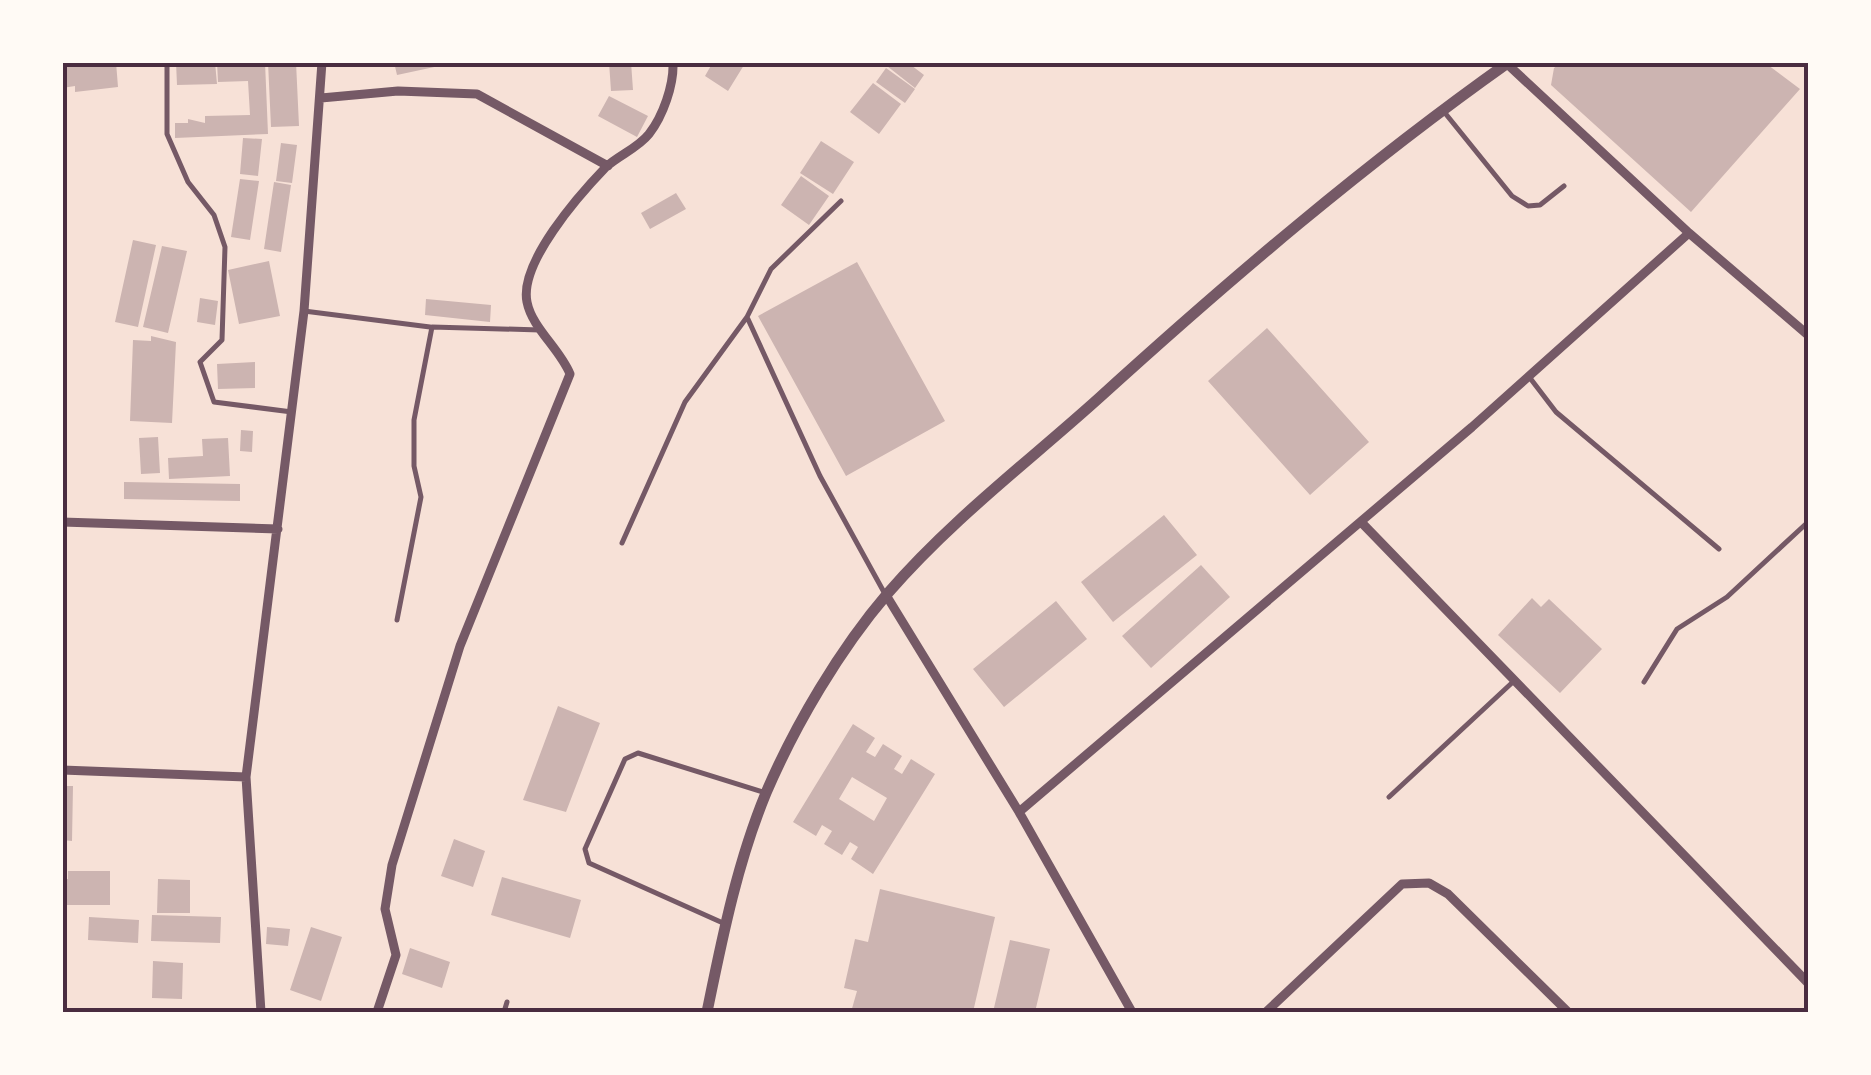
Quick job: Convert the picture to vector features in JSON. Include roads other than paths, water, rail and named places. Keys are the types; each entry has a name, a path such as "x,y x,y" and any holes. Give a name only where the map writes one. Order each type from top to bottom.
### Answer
{"street":[{"path":"262,1012 246,777 304,311 322,62"},
{"path":"377,1012 396,955 385,909 392,865 460,646 570,374 562,354 527,308 524,283 552,232 608,166 647,136 662,112 673,62"},
{"path":"707,1012 726,925 766,794 836,666 886,596 942,536 1152,349 1334,195 1507,63 1688,233 1808,336"},
{"path":"321,98 398,91 477,94 608,166"},
{"path":"1019,812 1530,378 1688,233"},
{"path":"62,522 278,529"},
{"path":"1361,522 1808,983"},
{"path":"886,596 1019,812 1132,1012"},
{"path":"62,770 246,777"},
{"path":"1266,1012 1402,884 1414,881 1448,894 1568,1012"}],"lane":[{"path":"167,62 167,134 188,182 214,215 225,247 222,340 200,362 214,402 292,412"},
{"path":"1443,111 1517,201 1540,205 1564,186"},
{"path":"622,543 686,402 747,317 771,269 841,201"},
{"path":"304,311 432,328 543,330"},
{"path":"747,317 820,476 886,596"},
{"path":"397,620 421,497 414,466 414,420 432,328"},
{"path":"1530,378 1556,412 1719,549"},
{"path":"1644,682 1677,629 1727,598 1808,522"},
{"path":"1389,797 1514,680"},
{"path":"726,925 589,863 584,850 625,759 638,752 766,794"},
{"path":"504,1012 508,1002"}]}
